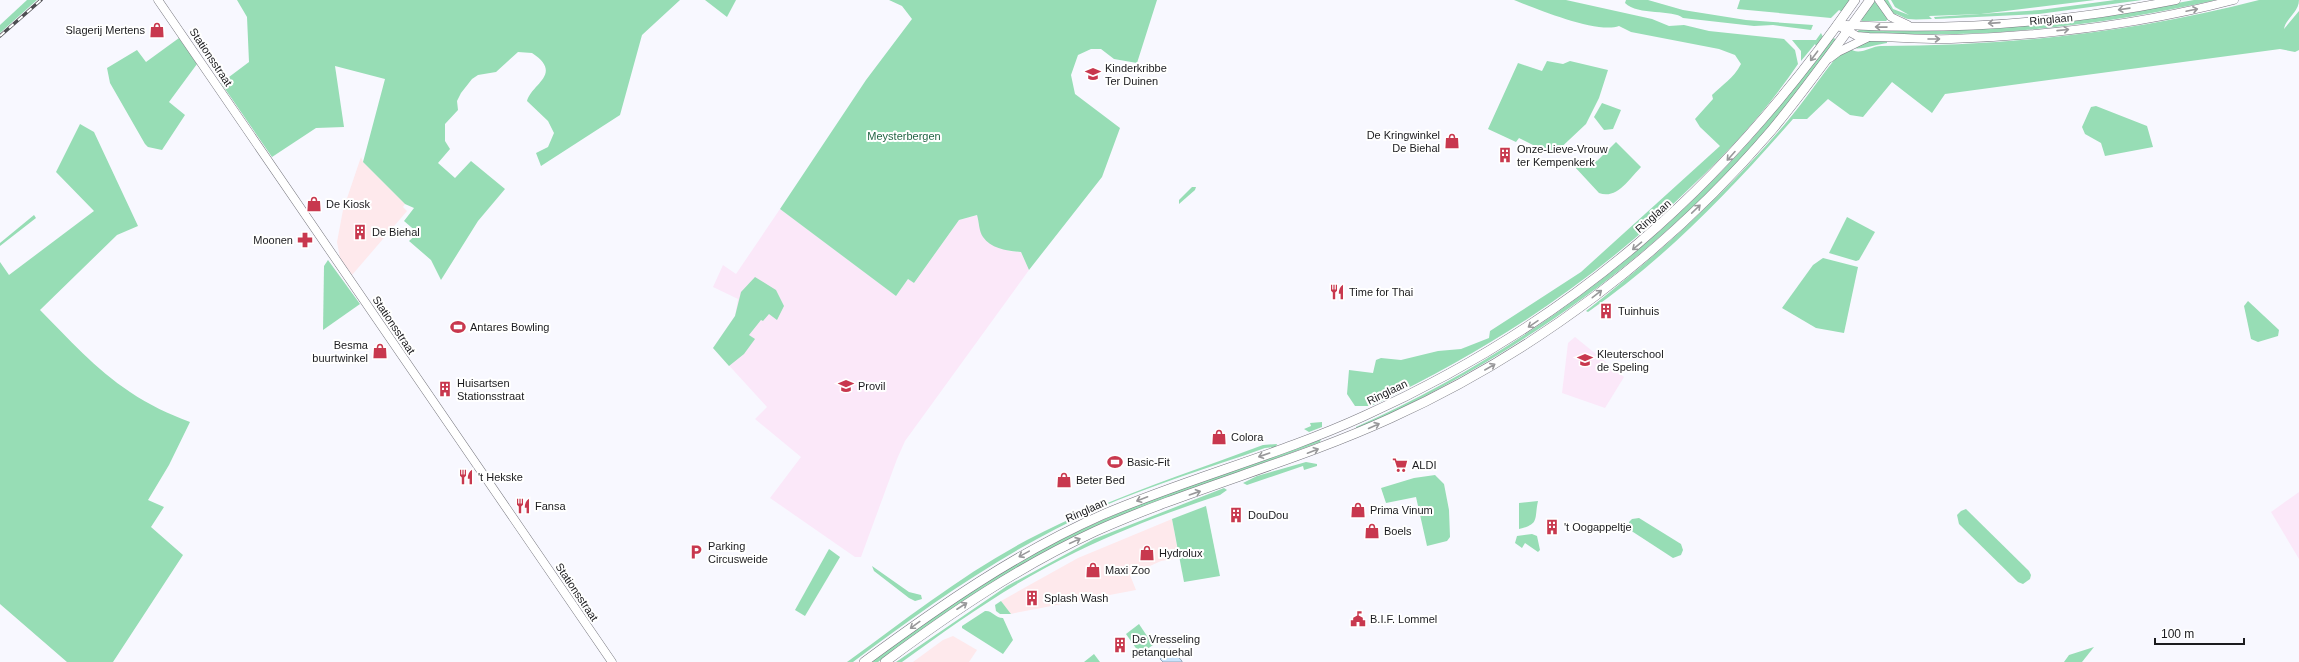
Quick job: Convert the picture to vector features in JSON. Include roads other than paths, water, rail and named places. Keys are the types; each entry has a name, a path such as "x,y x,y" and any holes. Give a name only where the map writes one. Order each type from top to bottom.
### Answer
{"highway":[{"path":"1837,25 1855,0"},
{"path":"1849,29 1870,0"},
{"name":"Ringlaan","path":"864,662 976,583 1071,530 1133,502 1301,442 1362,418 1417,391 1502,345 1602,274 1692,196 1759,125 1837,25"},
{"name":"Ringlaan","path":"885,662 960,607 1028,566 1068,545 1140,512 1294,458 1385,421 1446,391 1533,339 1591,299 1669,235 1750,154 1825,62 1849,29"}],"main road":[{"name":"Stationsstraat","path":"158,0 612,662"},
{"name":"Ringlaan","path":"1879,0 1891,17 1898,22 1911,26"},
{"name":"Ringlaan","path":"1837,25 1849,29 1900,28 1911,26 1968,25 2038,20 2143,6 2176,0"},
{"name":"Ringlaan","path":"1849,29 1857,36 1950,39 2050,32 2159,16 2234,0"},
{"name":"Ringlaan","path":"1825,62 1838,52 1869,37"}],"water":[{"path":"1170,648 1182,662 1163,662 1160,659"}],"railway":[{"path":"0,36 41,0"}],"place":[{"name":"Slagerij Mertens","path":"157,30"},
{"name":"Kinderkribbe Ter Duinen","path":"1093,74"},
{"name":"De Kringwinkel De Biehal","path":"1452,141"},
{"name":"Onze-Lieve-Vrouw ter Kempenkerk","path":"1505,155"},
{"name":"De Kiosk","path":"314,204"},
{"name":"De Biehal","path":"360,232"},
{"name":"Moonen","path":"305,240"},
{"name":"Time for Thai","path":"1337,292"},
{"name":"Tuinhuis","path":"1606,311"},
{"name":"Antares Bowling","path":"458,327"},
{"name":"Besma buurtwinkel","path":"380,351"},
{"name":"Kleuterschool de Speling","path":"1585,360"},
{"name":"Provil","path":"846,386"},
{"name":"Huisartsen Stationsstraat","path":"445,389"},
{"name":"Colora","path":"1219,437"},
{"name":"Basic-Fit","path":"1115,462"},
{"name":"ALDI","path":"1400,465"},
{"name":"'t Hekske","path":"466,477"},
{"name":"Beter Bed","path":"1064,480"},
{"name":"Fansa","path":"523,506"},
{"name":"Prima Vinum","path":"1358,510"},
{"name":"DouDou","path":"1236,515"},
{"name":"'t Oogappeltje","path":"1552,527"},
{"name":"Boels","path":"1372,531"},
{"name":"Parking Circusweide","path":"696,552"},
{"name":"Hydrolux","path":"1147,553"},
{"name":"Maxi Zoo","path":"1093,570"},
{"name":"Splash Wash","path":"1032,598"},
{"name":"B.I.F. Lommel","path":"1358,619"},
{"name":"De Vresseling petanquehal","path":"1120,645"}],"park label":[{"name":"Meysterbergen","path":"904,136"}]}
